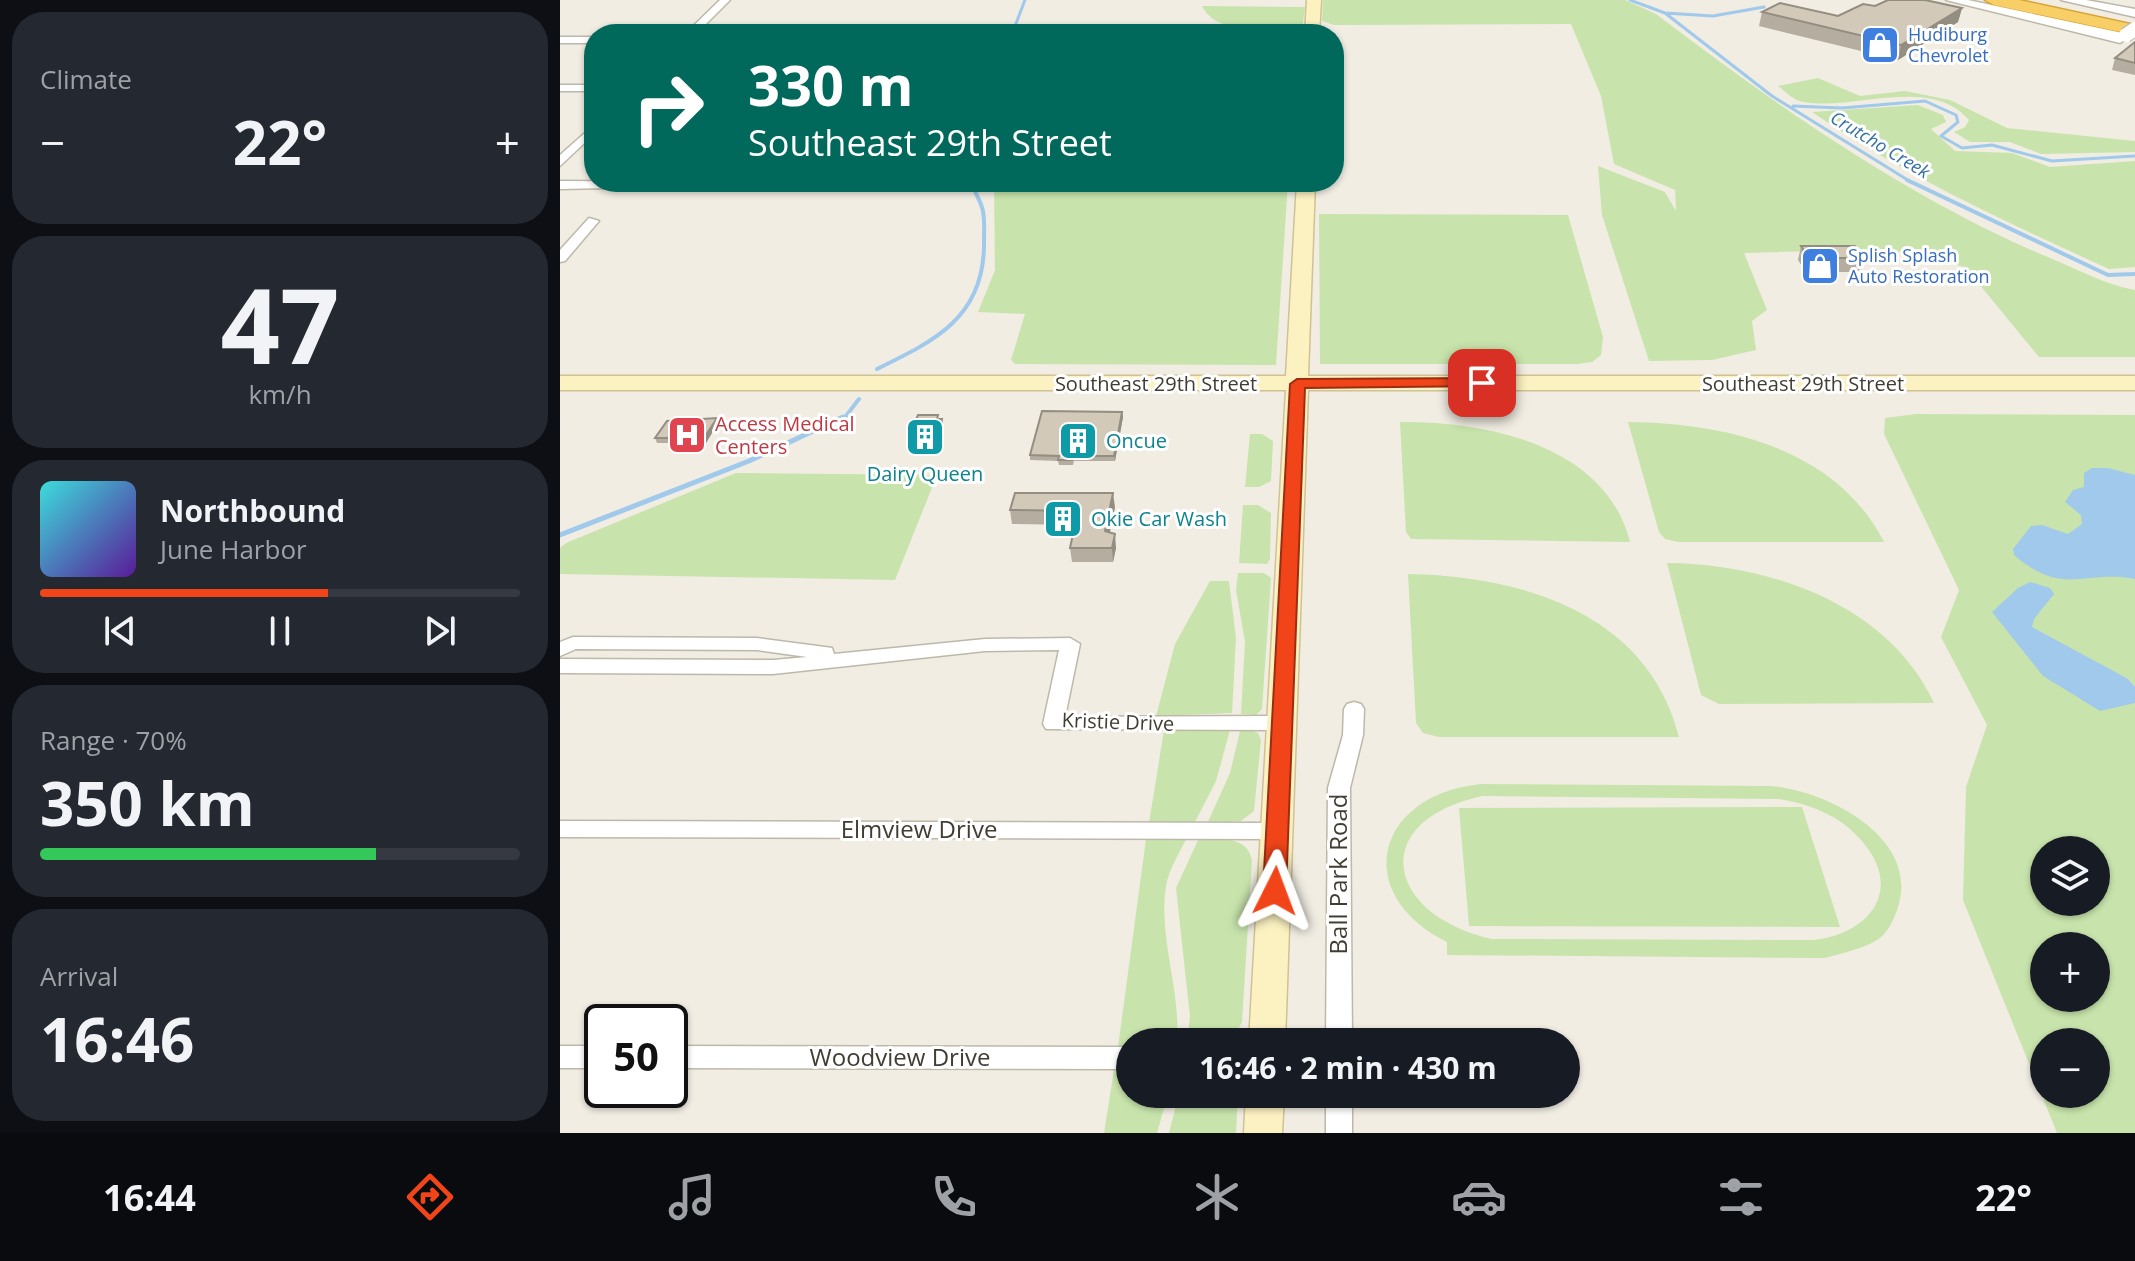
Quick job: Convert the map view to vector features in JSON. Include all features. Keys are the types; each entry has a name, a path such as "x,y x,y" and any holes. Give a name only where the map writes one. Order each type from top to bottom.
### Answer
{"highway":[{"path":"1994,0 2131,33"},
{"path":"2022,0 2131,33"}],"main road":[{"path":"1313,24 1314,0"},
{"path":"1268,1028 1306,192"},
{"name":"Southeast 29th Street","path":"560,383 2135,383"},
{"path":"1263,1133 1264,1108"}],"street":[{"path":"700,24 725,0"},
{"path":"1952,0 2131,33"},
{"path":"2067,0 2135,13"},
{"path":"560,40 584,40"},
{"path":"560,88 584,88"},
{"path":"560,162 584,138"},
{"path":"560,145 577,145"},
{"path":"560,185 584,185"},
{"path":"560,258 593,221"},
{"name":"Kristie Drive","path":"560,650 573,643 757,644 855,657"},
{"name":"Kristie Drive","path":"560,666 773,667 985,645 1070,644 1053,724 1283,723"},
{"name":"Ball Park Road","path":"1339,1028 1339,788 1353,735 1354,709"},
{"name":"Elmview Drive","path":"560,829 1278,831"},
{"path":"560,1057 584,1057"},
{"name":"Woodview Drive","path":"688,1057 1116,1058"},
{"path":"1339,1108 1339,1133"}],"green space":[{"path":"1323,0 1625,0 1656,14 1794,114 1944,207 2081,272 2135,290 2135,357 2039,357 1965,267 1885,249 1744,253 1767,310 1752,321 1756,350 1712,360 1649,361 1602,215 1598,166 1665,192 1676,211 1675,190 1614,164 1601,96 1571,24 1344,25 1322,21"},
{"path":"1202,6 1305,7 1303,24 1223,24 1209,16"},
{"path":"1818,78 1860,96 1905,91 1950,100 2007,128 2135,141 2135,152 2041,154 2010,142 1970,142 1954,132 1965,127 1969,120 1953,107 1934,99 1891,98 1824,104 1793,98 1778,86"},
{"path":"1918,105 1943,115 1946,122 1931,129 1955,151 2012,153 2050,167 2135,161 2135,267 2109,269 1994,216 1883,157 1812,112"},
{"path":"994,192 1287,192 1276,365 1015,364 1011,360 1025,314 978,312 995,270"},
{"path":"1319,214 1568,215 1603,337 1601,355 1592,362 1577,364 1320,364"},
{"path":"1916,414 2135,415 2135,1133 2057,1133 2047,1108 2110,1108 2110,1028 2030,1028 2030,1066 1963,900 1966,787 1987,725 1941,637 1959,590 1884,434 1885,418"},
{"path":"1400,422 1469,427 1504,434 1538,445 1569,461 1596,482 1617,509 1630,542 1411,539 1406,532"},
{"path":"1628,422 1703,428 1775,447 1808,463 1838,484 1863,510 1884,542 1678,542 1665,539 1659,532"},
{"path":"1250,434 1262,434 1273,441 1271,481 1259,487 1245,487"},
{"path":"736,473 937,475 895,580 560,574 560,548 566,543"},
{"path":"1243,505 1258,505 1271,513 1270,559 1267,564 1239,563"},
{"path":"1667,563 1746,571 1822,596 1856,615 1887,640 1914,669 1934,703 1719,704 1701,695"},
{"path":"1238,573 1264,573 1271,578 1262,709 1256,715 1241,714 1245,642 1236,590"},
{"path":"1408,574 1451,576 1536,594 1575,610 1610,631 1640,660 1663,694 1679,737 1439,737 1423,733 1416,723"},
{"path":"1210,581 1229,581 1236,638 1232,713 1156,716 1175,644"},
{"path":"1164,730 1230,730 1216,781 1195,822 1149,823"},
{"path":"1240,731 1258,733 1261,740 1254,811 1241,821 1207,824 1230,773"},
{"path":"1481,784 1770,786 1793,790 1842,808 1865,823 1883,841 1896,861 1901,884 1897,910 1887,930 1877,940 1825,958 1447,955 1447,942 1416,922 1396,898 1387,873 1388,848 1399,825 1418,806 1446,792","holes":["1482,796 1779,799 1812,808 1843,823 1873,857 1880,874 1880,891 1875,905 1852,928 1814,940 1492,939 1457,927 1430,911 1412,891 1404,869 1406,847 1419,826 1445,809"]},
{"path":"1802,807 1840,927 1469,926 1459,808"},
{"path":"1199,838 1232,840 1250,853 1242,1022 1239,1028 1189,1028 1176,888"},
{"path":"1146,839 1186,839 1169,874 1164,905 1177,1028 1121,1028"},
{"path":"1114,1070 1116,1108 1164,1108 1157,1133 1104,1133"},
{"path":"1175,1108 1237,1108 1236,1133 1169,1133"}],"water":[{"path":"2092,468 2108,468 2135,475 2135,579 2061,579 2031,568 2014,555 2013,549 2031,526 2042,525 2068,534 2082,524 2081,515 2065,502 2073,490 2084,487 2084,473"},
{"path":"2030,582 2050,588 2054,594 2034,619 2032,627 2128,679 2135,687 2135,703 2100,711 2043,676 1992,612 2018,588"}],"building":[{"path":"1888,0 1925,0 1962,8 1901,45 1762,12 1780,3 1838,16 1863,4 1875,6"},
{"path":"2135,42 2135,63 2115,58"},
{"path":"1801,246 1855,246 1862,258 1809,258"},
{"name":"Oncue","path":"1042,411 1122,412 1114,456 1073,456 1072,460 1058,460 1059,456 1030,455"},
{"name":"Dairy Queen","path":"918,415 938,415 937,419 942,419 934,439 908,438"},
{"name":"Access Medical Centers","path":"717,418 704,438 655,438 667,421"},
{"path":"1015,493 1113,493 1105,531 1115,534 1112,548 1070,548 1078,511 1010,510"}],"waterway":[{"path":"1016,24 1025,0"},
{"name":"Crutcho Creek","path":"1630,0 1665,13"},
{"path":"1665,13 1713,16 1764,7"},
{"name":"Crutcho Creek","path":"1665,13 1772,96 1910,182"},
{"path":"1793,106 1842,108 1925,101 1956,115 1958,122 1941,136 1962,148 1992,145 2052,161 2135,156"},
{"name":"Crutcho Creek","path":"1910,182 2108,275 2135,274"},
{"path":"877,369 936,337 952,324 975,292 981,271 984,219 975,192"},
{"path":"839,419 846,416 859,399"},
{"path":"560,535 749,461 843,417"}],"place":[{"name":"Hudiburg Chevrolet","path":"1880,45"},
{"name":"Splish Splash Auto Restoration","path":"1820,266"},
{"name":"Access Medical Centers","path":"687,435"},
{"name":"Dairy Queen","path":"925,437"},
{"name":"Oncue","path":"1078,441"},
{"name":"Okie Car Wash","path":"1063,519"}],"route":[{"path":"1275,891 1297,384 1482,383"}]}
